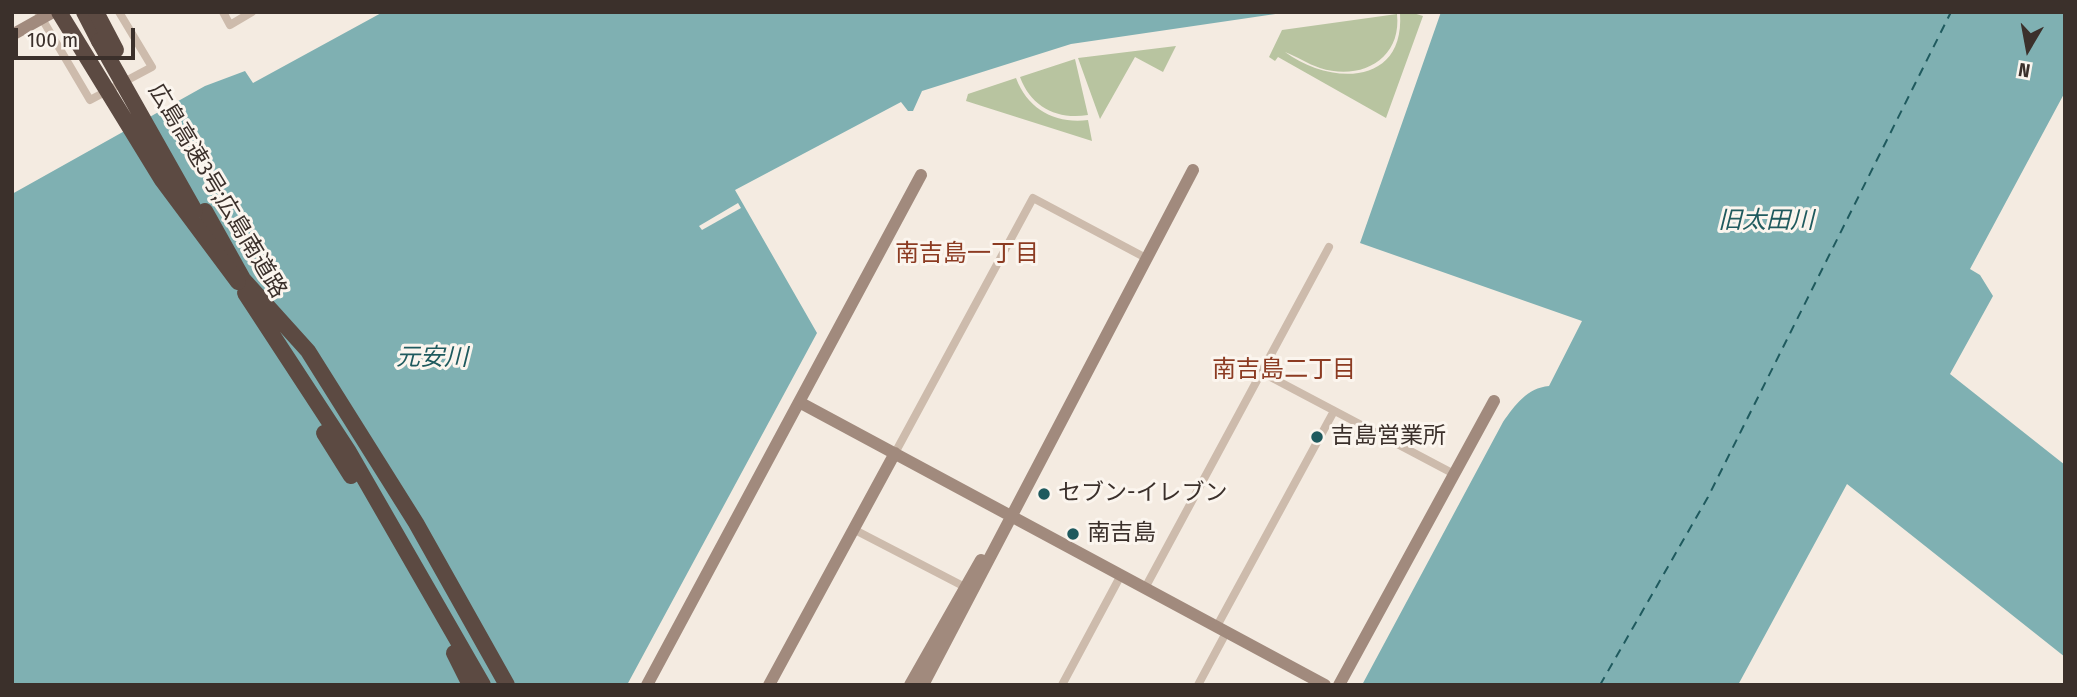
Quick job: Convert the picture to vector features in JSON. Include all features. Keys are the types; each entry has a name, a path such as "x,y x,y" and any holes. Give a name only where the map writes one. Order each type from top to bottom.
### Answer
{"highway":[{"path":"59,12 162,180 240,281 308,351 416,523 507,685"},
{"path":"84,12 99,41"},
{"path":"96,12 205,211"},
{"name":"広島高速3号;広島南道路","path":"99,41 205,211 240,281"},
{"name":"広島高速3号;広島南道路","path":"99,41 240,281 349,452 483,685"},
{"path":"240,281 293,384 369,504 470,685"}],"street":[{"path":"12,35 44,14 90,100 152,67 119,12"},
{"path":"223,12 230,24 252,12"},
{"path":"923,685 1009,515 1193,170"},
{"path":"647,685 921,174"},
{"path":"769,685 1033,198 1146,258"},
{"path":"1145,587 1329,247"},
{"path":"1261,372 1454,474"},
{"path":"1339,685 1494,401"},
{"path":"799,402 1325,685"},
{"path":"1198,685 1222,628 1334,411"},
{"path":"910,685 963,586 1009,515"},
{"path":"853,528 963,586"},
{"path":"1062,685 1121,575"}],"green space":[{"path":"1410,12 1423,16 1386,118 1278,57 1275,61 1269,57 1282,30 1397,14 1397,30 1393,44 1385,55 1363,69 1335,71 1285,52 1322,70 1342,74 1361,73 1377,67 1390,55 1398,37 1400,13"},
{"path":"1176,46 1163,72 1135,57 1100,119 1078,58"},
{"path":"1075,59 1088,115 1056,113 1038,104 1020,77"},
{"path":"1016,78 1028,99 1044,112 1065,120 1088,120 1092,141 966,101 968,94"}],"water":[{"name":"元安川","path":"383,12 1289,12 1071,44 922,91 913,111 908,111 901,102 735,190 817,333 627,685 12,685 12,194 205,86 245,71 253,83"},
{"name":"旧太田川","path":"1441,12 2065,12 2065,92 1970,269 1980,275 1993,296 1950,374 2065,465 2065,657 1847,484 1738,685 1362,685 1503,422 1528,394 1549,386 1582,321 1360,243"}],"pier":[{"path":"738,203 741,208 702,230 699,226"}],"ferry route":[{"path":"1600,685 1708,497 1951,12"}],"place":[{"name":"吉島営業所","path":"1317,437"},
{"name":"セブン-イレブン","path":"1044,494"},
{"name":"南吉島","path":"1073,534"}],"district":[{"name":"南吉島一丁目","path":"967,254"},
{"name":"南吉島二丁目","path":"1284,370"}]}
